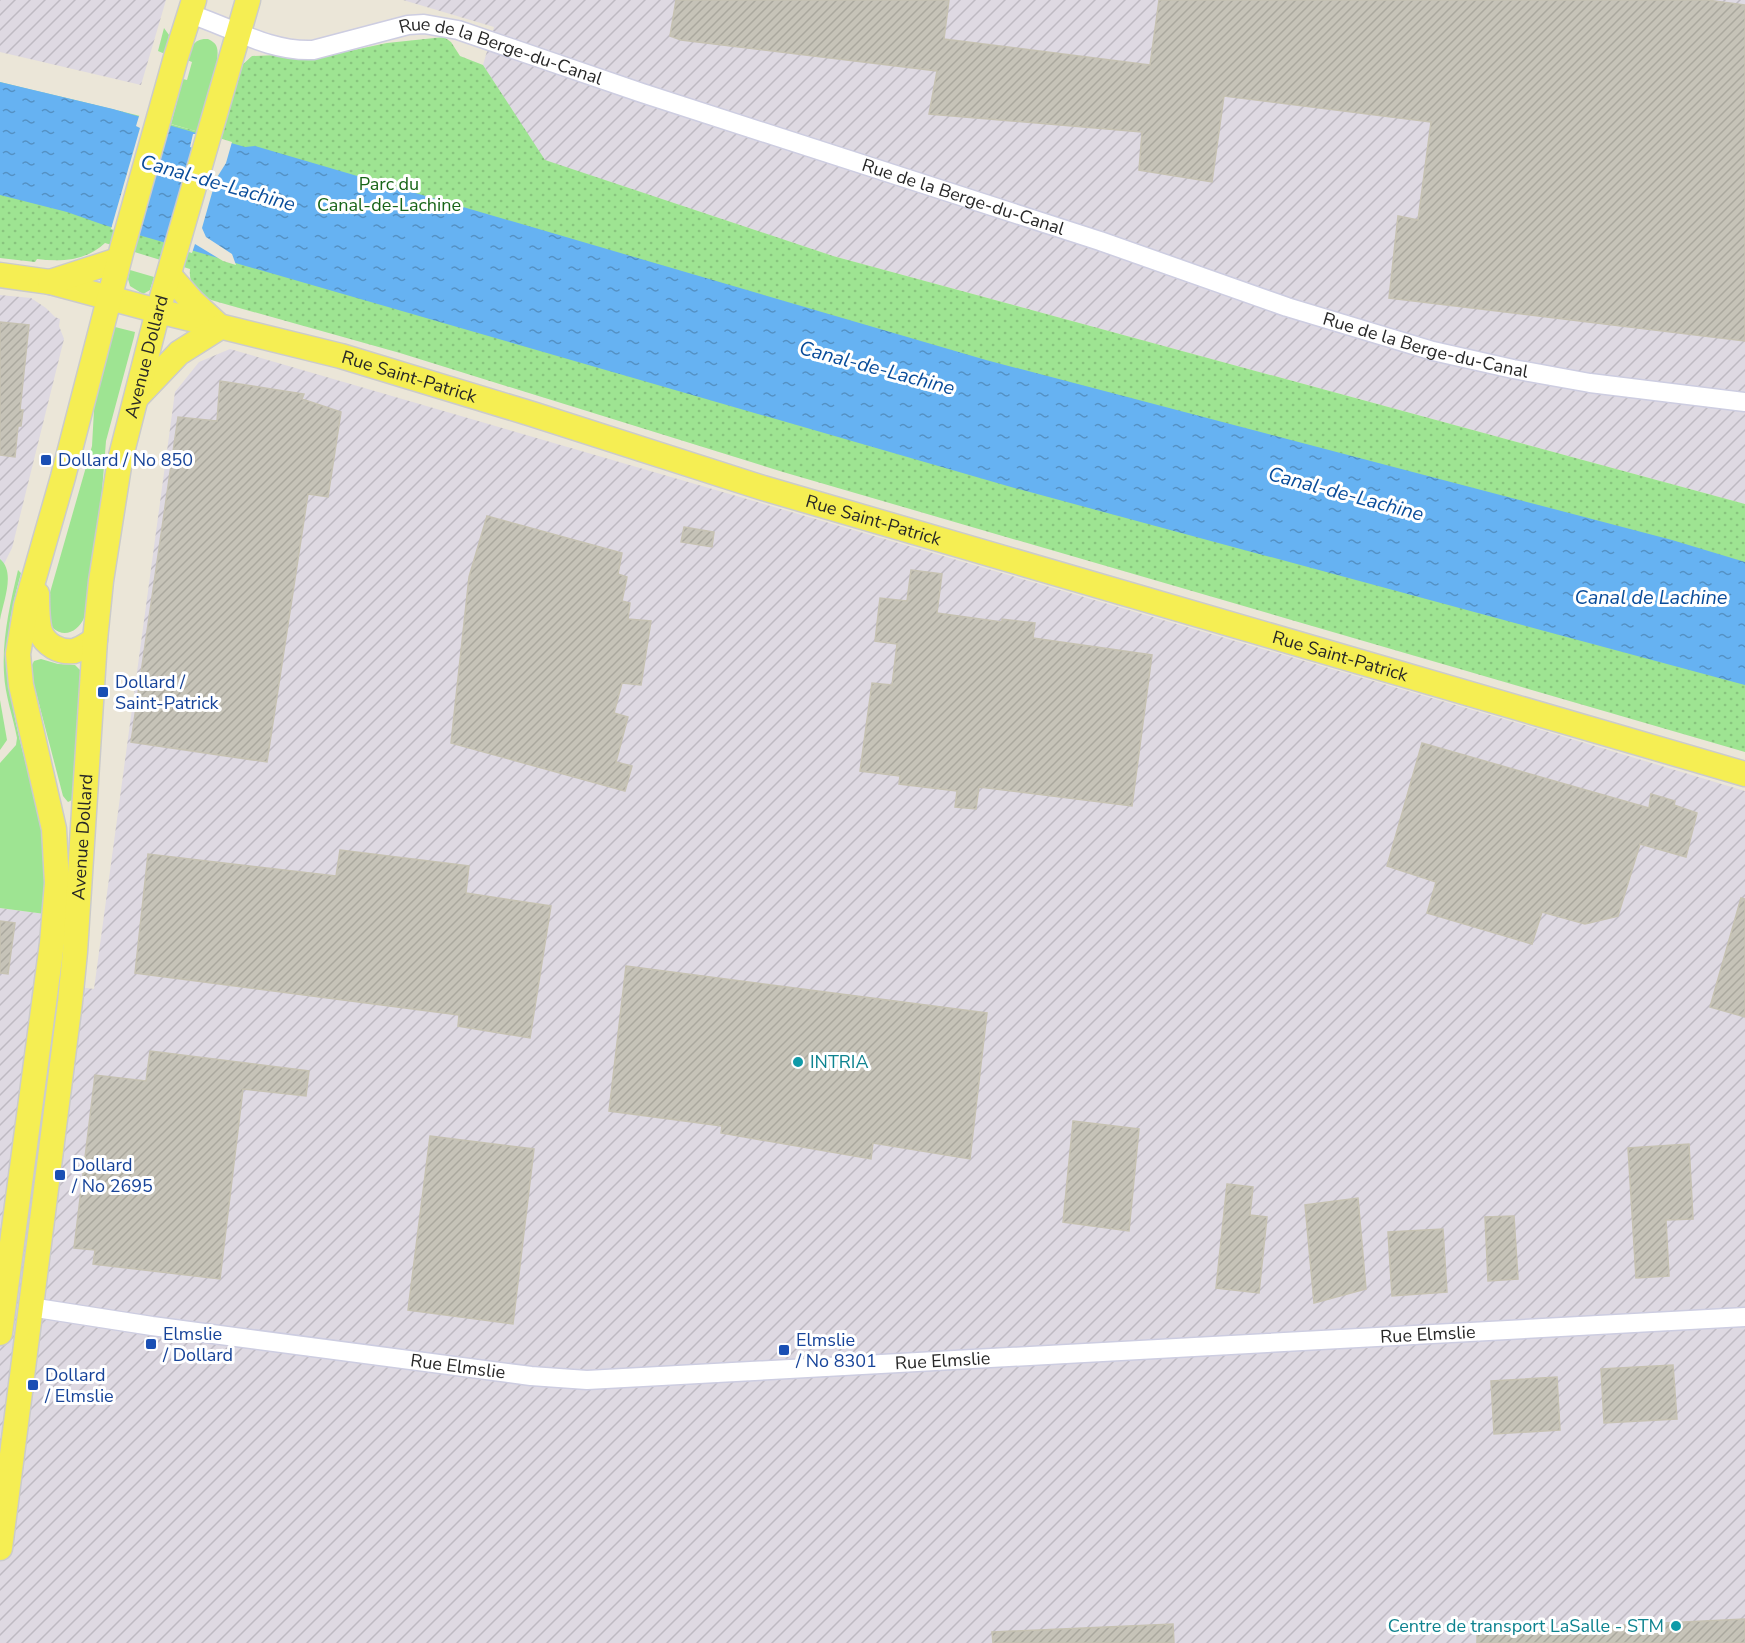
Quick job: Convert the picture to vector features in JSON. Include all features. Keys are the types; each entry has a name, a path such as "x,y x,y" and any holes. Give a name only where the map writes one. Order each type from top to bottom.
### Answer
{"main road":[{"name":"Avenue Dollard","path":"0,1548 63,1067 75,952 95,640 101,580 116,481 158,311 248,0"},
{"name":"Avenue Dollard","path":"0,1333 2,1302 56,900 57,865 54,830 18,670 21,626 63,477 120,254 192,7"},
{"path":"50,282 120,254"},
{"path":"135,400 173,358 190,344 220,327 192,301 171,269"},
{"name":"Rue Saint-Patrick","path":"0,275 50,282 341,356 763,488 1745,774"},
{"path":"35,573 39,626 44,639 55,648 68,651 81,648 95,640"},
{"name":"Rue Elmslie","path":"2,1302 30,1307"}],"street":[{"name":"Rue de la Berge-du-Canal","path":"192,7 238,32 284,49 313,50 408,25 424,24 458,30 642,93 1100,241 1287,307 1373,334 1441,353 1562,379 1745,402"},
{"name":"Rue Elmslie","path":"30,1307 161,1327 531,1376 587,1380 1745,1317"}],"shaded area":[{"path":"0,0 166,0 141,85 0,52"},
{"path":"403,0 1745,0 1745,504 833,256 544,160 483,65 494,27"},
{"path":"0,295 31,298 46,308 60,319 59,326 64,339 12,548 0,572"},
{"path":"230,349 1745,791 1745,1643 0,1643 0,908 45,914 36,981 94,989 175,392 199,362"}],"green space":[{"path":"164,28 169,35 165,54 158,51"},
{"name":"Parc du Canal-de-Lachine","path":"444,37 451,42 460,56 483,65 545,160 833,256 1745,504 1745,752 783,472 400,353 201,297 202,293 192,283 190,269 105,243 90,254 73,259 37,259 35,262 0,258 0,82 137,115 219,138 240,67 252,56 279,55 311,59 387,43"},
{"path":"208,39 216,45 218,55 199,132 171,124 183,79 187,80 192,62 187,60 191,48 199,40"},
{"path":"130,270 154,277 150,290 143,294 130,286 128,279"},
{"path":"115,327 135,332 106,441 98,541 87,618 84,618 71,632 62,633 53,628 45,610 92,446 95,392 104,355"},
{"path":"0,559 5,565 8,579 0,620"},
{"path":"18,570 21,573 9,627 8,670 15,719 44,841 45,914 0,908 0,763 16,745 17,738 7,698 4,647"},
{"path":"41,659 58,664 75,665 83,673 74,799 68,802 63,796 30,669 34,661"},
{"path":"0,700 7,740 0,750"}],"water":[{"name":"Canal de Lachine","path":"0,82 113,109 245,147 255,146 986,360 1672,540 1745,562 1745,685 1011,487 104,225 67,212 0,195"}],"pier":[{"path":"140,113 171,123 135,237 111,229 140,128 136,126"},
{"path":"197,131 232,142 226,163 216,179 202,228 206,237 232,254 236,265 223,261 195,244 192,253 165,245 193,148 190,147 193,134"}],"building":[{"path":"676,0 949,0 944,39 1150,65 1159,0 1707,0 1745,5 1745,341 1389,298 1398,216 1418,220 1431,122 1224,96 1212,182 1139,170 1142,132 929,114 937,71 681,40 670,36"},
{"path":"0,322 29,325 20,410 23,410 21,426 18,426 15,457 0,455"},
{"path":"220,381 304,394 302,399 341,412 328,497 308,494 267,762 131,742 178,417 217,421"},
{"path":"487,516 622,553 618,574 627,577 622,601 630,603 628,619 651,621 641,685 622,683 614,713 628,717 616,762 632,766 625,791 451,743 469,577"},
{"path":"684,527 714,532 712,547 681,542"},
{"path":"911,570 942,574 937,613 1002,622 1002,619 1035,623 1033,638 1152,655 1132,806 979,787 976,809 955,807 957,791 899,784 900,776 860,771 872,683 892,685 897,644 875,641 880,598 907,601"},
{"path":"1422,743 1649,808 1651,794 1675,801 1674,805 1697,813 1686,857 1640,844 1618,916 1585,924 1542,912 1532,944 1427,913 1436,882 1387,866"},
{"path":"340,850 469,866 466,893 551,906 530,1038 458,1026 459,1015 135,973 148,854 336,876"},
{"path":"1741,898 1745,899 1745,1017 1710,1007"},
{"path":"0,921 15,923 8,974 0,973"},
{"name":"INTRIA","path":"626,966 987,1013 970,1159 873,1143 871,1159 721,1133 722,1126 609,1111"},
{"path":"150,1051 309,1071 306,1096 243,1089 220,1279 93,1264 95,1250 74,1248 95,1075 146,1081"},
{"path":"1073,1121 1139,1129 1129,1231 1063,1222"},
{"path":"430,1136 534,1149 513,1324 408,1310"},
{"path":"1689,1144 1693,1219 1666,1220 1669,1276 1636,1278 1628,1148"},
{"path":"1227,1184 1253,1187 1250,1215 1267,1217 1259,1293 1216,1288"},
{"path":"1358,1198 1366,1289 1314,1303 1305,1205"},
{"path":"1514,1216 1518,1279 1488,1281 1485,1217"},
{"path":"1443,1229 1447,1292 1392,1296 1388,1232"},
{"path":"1673,1365 1677,1419 1604,1423 1601,1369"},
{"path":"1557,1377 1560,1430 1494,1434 1491,1381"},
{"name":"Centre de transport LaSalle - STM","path":"1745,1619 1745,1643 1477,1643 1477,1632"},
{"path":"1173,1624 1174,1643 993,1643 992,1632"}],"place":[{"name":"Dollard / No 850","path":"46,460"},
{"name":"Dollard / Saint-Patrick","path":"103,692"},
{"name":"INTRIA","path":"798,1062"},
{"name":"Dollard / No 2695","path":"60,1175"},
{"name":"Elmslie / Dollard","path":"151,1344"},
{"name":"Elmslie / No 8301","path":"784,1350"},
{"name":"Dollard / Elmslie","path":"33,1385"},
{"name":"Centre de transport LaSalle - STM","path":"1676,1626"}],"water label":[{"name":"Canal-de-Lachine","path":"218,183"},
{"name":"Canal-de-Lachine","path":"877,368"},
{"name":"Canal-de-Lachine","path":"1346,494"}]}
